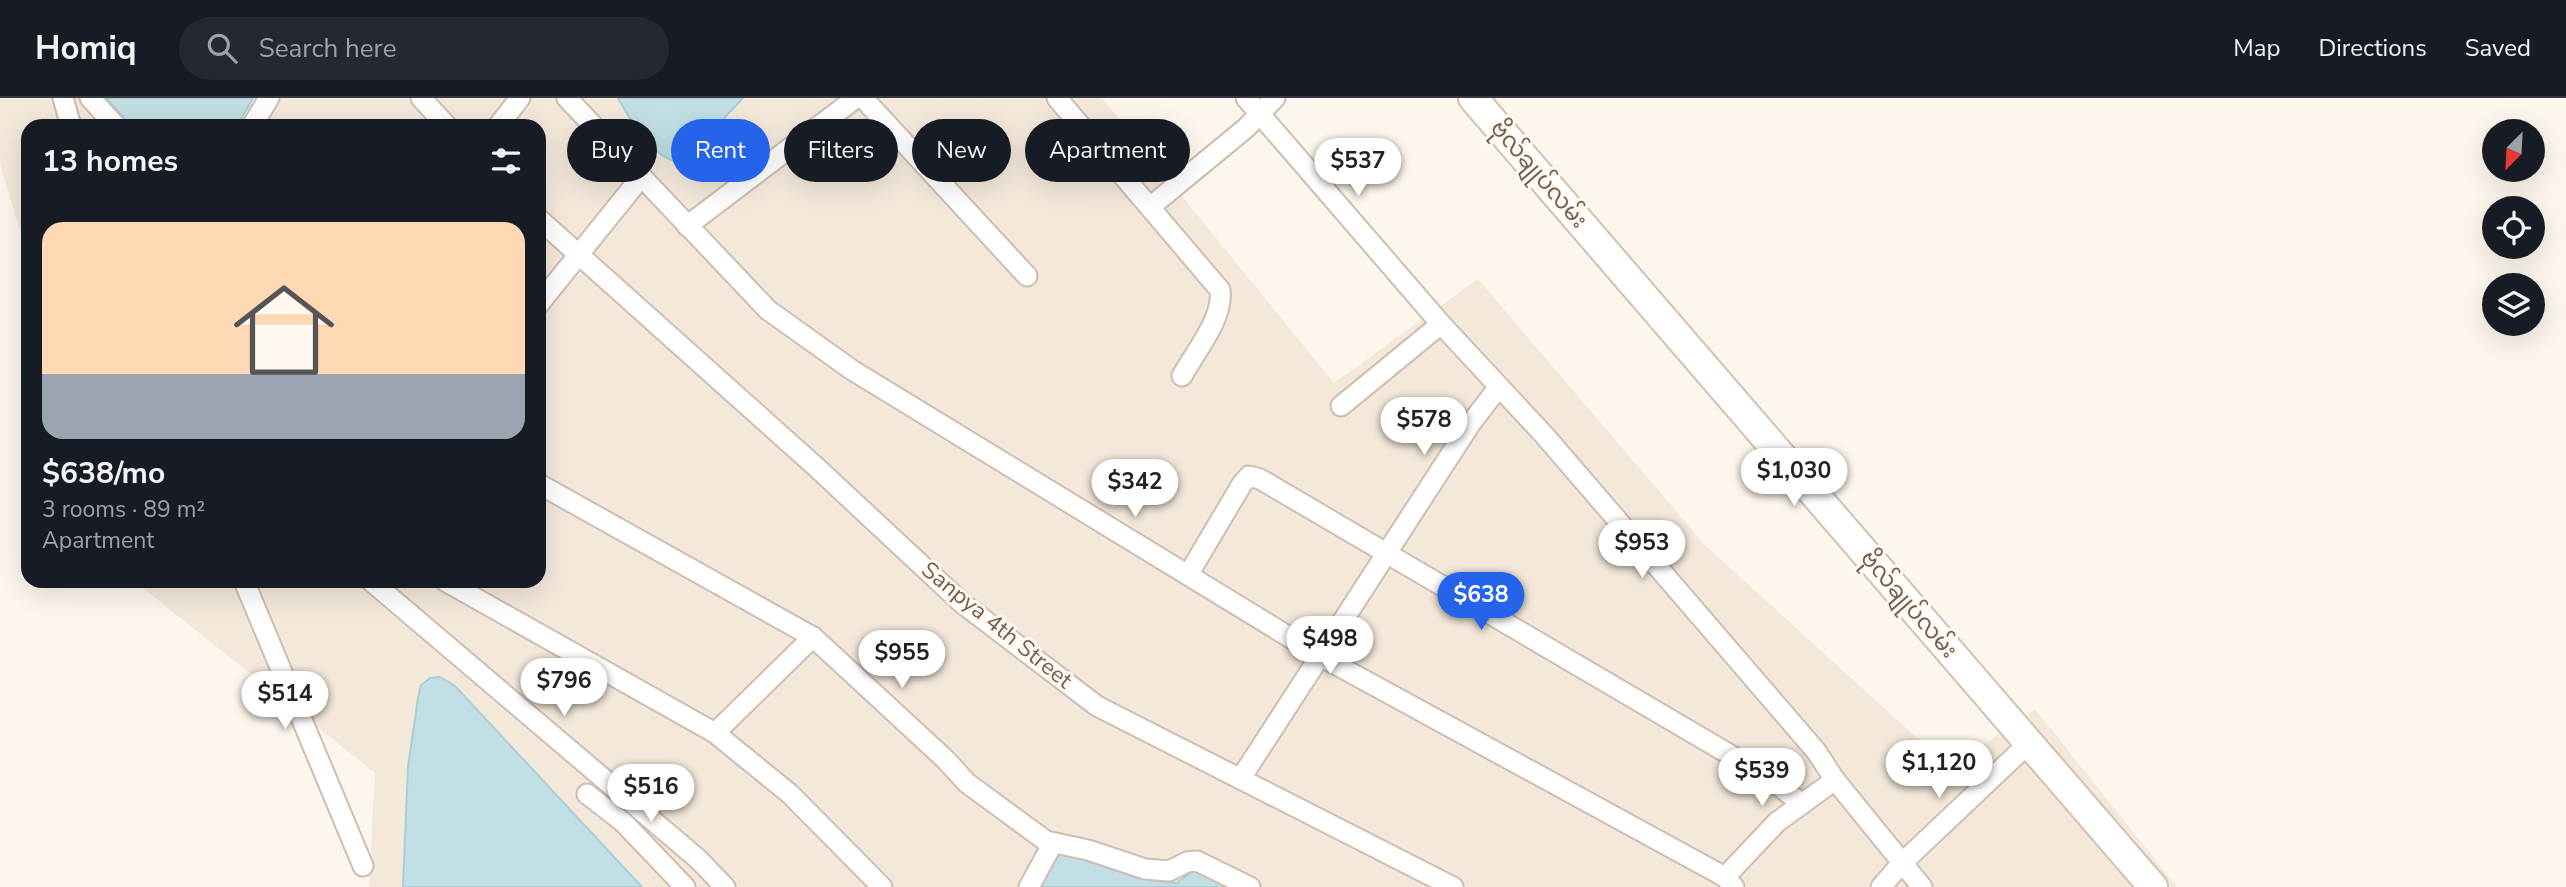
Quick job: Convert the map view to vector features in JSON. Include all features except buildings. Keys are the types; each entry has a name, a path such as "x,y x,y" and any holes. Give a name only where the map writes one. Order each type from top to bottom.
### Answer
{"street":[{"path":"63,98 69,119"},
{"path":"90,98 110,119"},
{"path":"256,119 269,98"},
{"path":"421,98 440,119"},
{"path":"504,119 520,98"},
{"path":"567,98 587,119"},
{"path":"687,226 856,98"},
{"path":"863,98 1027,276"},
{"path":"1057,98 1220,290 1222,302 1182,376"},
{"path":"1246,98 1441,324 1545,436 1807,741 1835,780 1922,887"},
{"path":"1150,207 1275,98"},
{"name":"ဗိုလ်ချုပ်လမ်း","path":"1473,98 2153,887"},
{"path":"546,296 637,182"},
{"path":"646,182 768,310 852,370 1319,655 1729,882 1777,822 1835,780"},
{"name":"Sanpya 4th Street","path":"546,226 816,466 962,603 1097,706 1453,887"},
{"path":"1341,406 1441,324"},
{"path":"1241,778 1471,423 1499,388"},
{"path":"1188,575 1241,484 1250,476 1260,479 1768,777 1801,804"},
{"path":"546,488 813,637 918,733 967,783 1037,835 1052,843 1088,850 1145,869 1169,871 1187,862 1197,861 1250,887"},
{"path":"247,588 363,866"},
{"path":"379,588 688,850 725,887"},
{"path":"457,588 715,733 790,794 882,887"},
{"path":"715,733 813,637"},
{"path":"1881,887 1901,863 2029,743"},
{"path":"587,794 623,822 685,887"},
{"path":"1029,887 1052,843"}],"shaded area":[{"path":"0,98 1102,98 1119,119 1025,119 1025,182 1170,182 1334,383 1478,279 1705,545 1950,768 2035,709 2177,887 369,887 375,773 143,588 546,588 546,119 21,119 21,234 0,164"}],"water":[{"path":"106,98 253,98 241,119 125,119"},
{"path":"618,98 743,98 723,119 671,119 671,160 657,151 657,119 631,119"},
{"path":"440,677 455,686 642,887 403,887 408,767 418,698 421,685 430,678"},
{"path":"1064,850 1079,852 1133,876 1177,883 1195,869 1239,887 1033,887 1046,866"}]}
